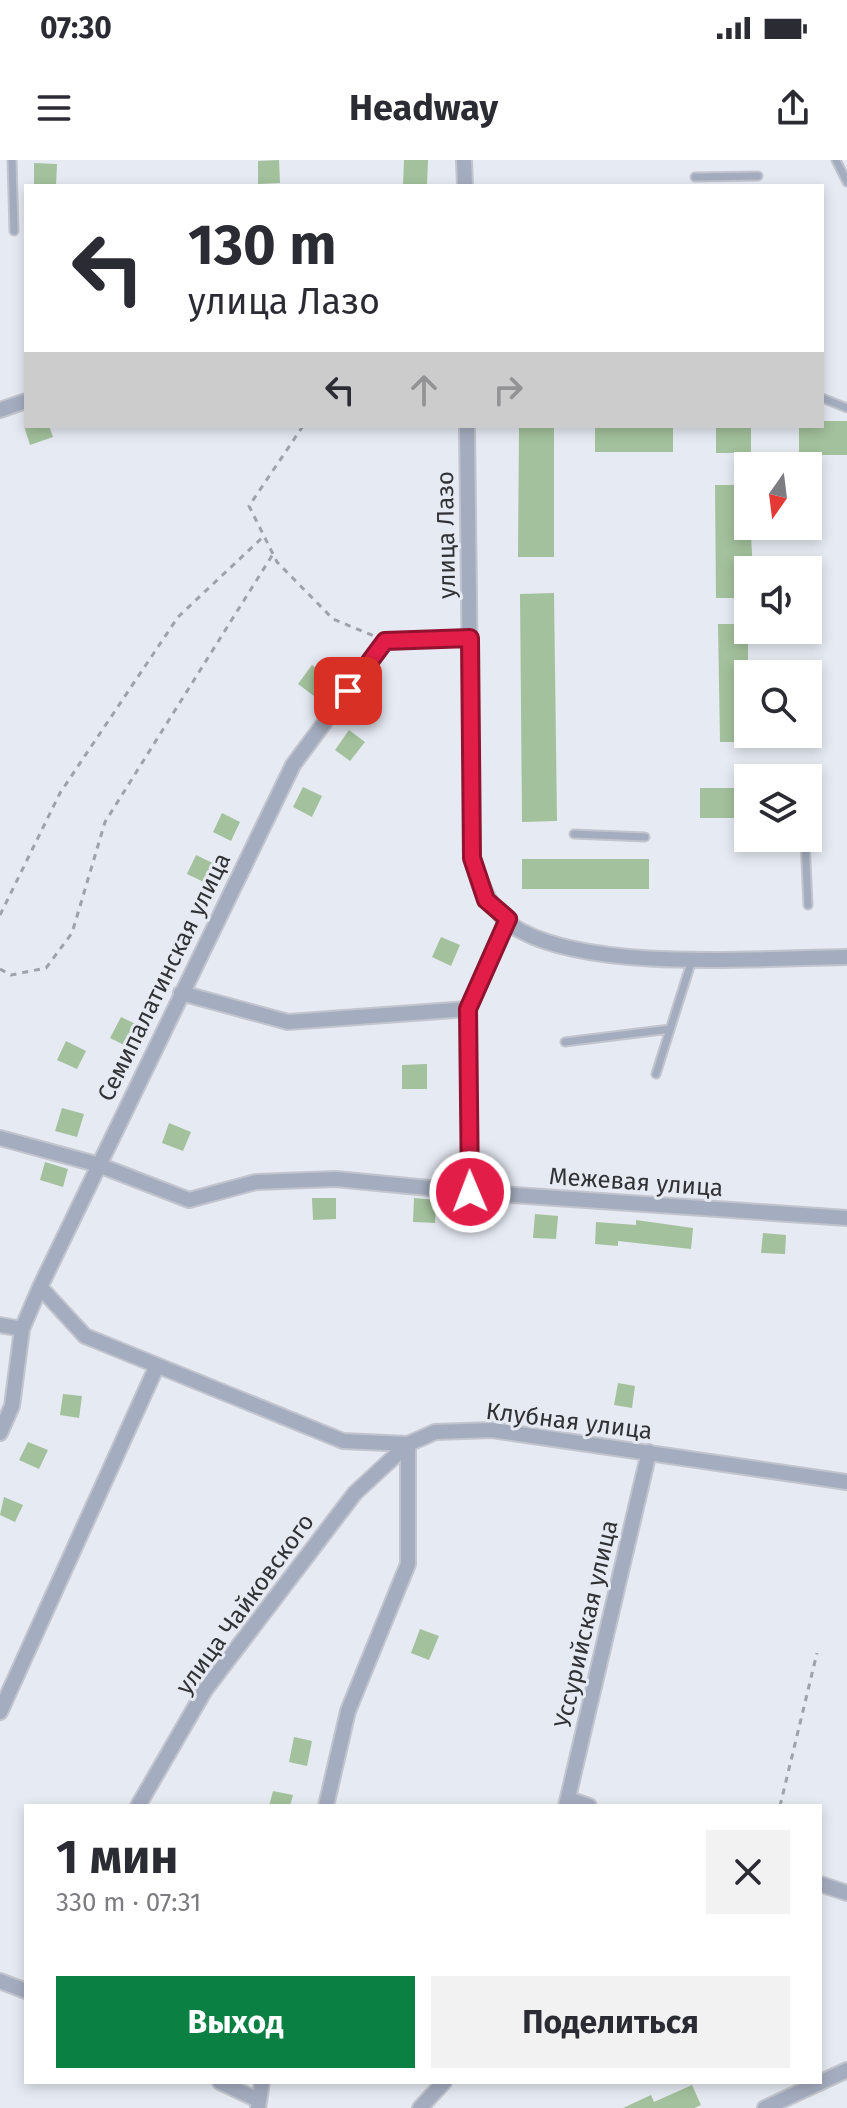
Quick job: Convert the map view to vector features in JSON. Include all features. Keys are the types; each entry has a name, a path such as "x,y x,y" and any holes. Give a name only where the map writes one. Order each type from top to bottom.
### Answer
{"street":[{"path":"464,160 465,184"},
{"path":"0,410 24,402"},
{"name":"улица Лазо","path":"467,428 472,858 486,900 508,919"},
{"path":"385,641 470,638"},
{"name":"Семипалатинская улица","path":"0,1433 12,1406 22,1329 96,1164 293,765 385,641"},
{"path":"470,1192 468,1009 508,919 521,931 597,954 692,958 847,957"},
{"path":"181,993 288,1022 468,1009"},
{"name":"Межевая улица","path":"0,1138 96,1164 189,1200 256,1182 336,1179 470,1192 847,1218"},
{"name":"Клубная улица","path":"40,1287 85,1336 156,1368 343,1441 408,1444 435,1432 492,1430 847,1482"},
{"path":"0,1325 22,1329"},
{"path":"0,1712 156,1368"},
{"path":"326,1804 348,1711 408,1564 408,1444"},
{"name":"улица Чайковского","path":"139,1804 205,1690 355,1493 408,1444"},
{"name":"Уссурийская улица","path":"568,1802 649,1452"},
{"path":"822,1885 847,1893"},
{"path":"0,1981 24,1990"},
{"path":"822,2082 847,2070"},
{"path":"223,2084 258,2104 262,2084"},
{"path":"420,2108 442,2084"},
{"path":"765,2108 817,2084"}],"lane":[{"path":"12,160 14,231"},
{"path":"836,160 847,182"},
{"path":"695,177 758,176"},
{"path":"824,399 847,408"},
{"path":"574,834 645,837"},
{"path":"806,852 808,905"},
{"path":"656,1074 692,958"},
{"path":"565,1042 670,1029"}],"path":[{"path":"302,428 249,506 273,554 333,619 385,641"},
{"path":"0,915 60,793 178,617 264,536"},
{"path":"0,969 11,975 46,968 72,933 105,822 273,554"},
{"path":"780,1804 817,1653"}],"building":[{"path":"279,160 280,183 258,184 258,161"},
{"path":"404,160 428,160 427,184 403,184"},
{"path":"34,163 57,164 56,184 34,184"},
{"path":"824,421 847,421 847,455 799,452 799,428 824,428"},
{"path":"25,428 50,428 53,437 30,445"},
{"path":"519,428 554,428 554,557 518,557"},
{"path":"595,428 673,428 673,452 595,452"},
{"path":"716,428 751,428 751,452 716,453"},
{"path":"715,485 734,485 734,540 751,540 752,556 734,556 734,598 716,598"},
{"path":"554,593 557,821 522,822 520,594"},
{"path":"718,624 734,624 734,644 748,644 748,660 734,660 734,742 720,742"},
{"path":"312,665 328,677 314,696 298,684"},
{"path":"349,730 365,742 350,761 335,750"},
{"path":"303,787 322,796 312,817 293,807"},
{"path":"700,788 734,788 734,818 700,818"},
{"path":"222,813 240,822 231,841 213,832"},
{"path":"196,855 217,865 208,884 187,874"},
{"path":"522,859 649,859 649,889 522,889"},
{"path":"441,937 460,945 451,966 432,957"},
{"path":"121,1017 142,1027 132,1049 110,1038"},
{"path":"66,1041 86,1051 77,1069 57,1060"},
{"path":"427,1064 427,1089 402,1089 402,1065"},
{"path":"62,1108 84,1114 77,1137 55,1131"},
{"path":"169,1123 191,1132 183,1151 162,1143"},
{"path":"45,1162 68,1169 63,1187 40,1180"},
{"path":"312,1198 336,1198 336,1219 313,1220"},
{"path":"414,1198 436,1200 435,1223 413,1222"},
{"path":"535,1214 558,1216 556,1239 533,1238"},
{"path":"636,1220 693,1228 691,1249 618,1241 618,1246 595,1244 596,1222 636,1225"},
{"path":"763,1233 786,1235 785,1254 761,1253"},
{"path":"618,1383 635,1386 632,1408 614,1405"},
{"path":"63,1394 82,1396 79,1418 60,1415"},
{"path":"28,1442 48,1450 39,1469 19,1460"},
{"path":"4,1497 23,1505 15,1522 0,1515"},
{"path":"420,1629 439,1636 429,1660 411,1653"},
{"path":"294,1737 312,1741 307,1766 289,1762"},
{"path":"273,1791 293,1795 291,1804 270,1804"},
{"path":"692,2085 701,2105 694,2108 623,2108 651,2095 654,2102"}],"route":[{"path":"348,691 385,641 470,638 472,858 486,900 508,919 468,1009 470,1192"}]}
